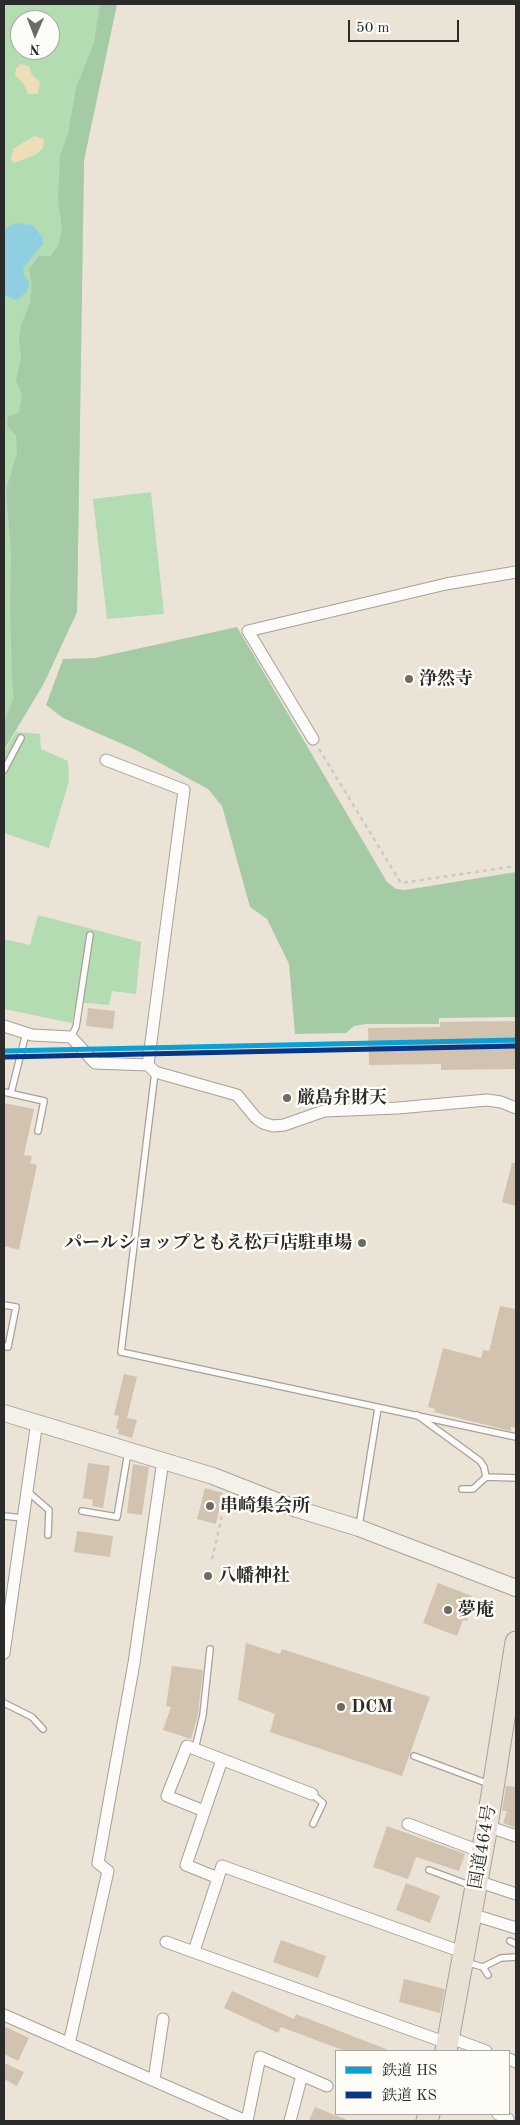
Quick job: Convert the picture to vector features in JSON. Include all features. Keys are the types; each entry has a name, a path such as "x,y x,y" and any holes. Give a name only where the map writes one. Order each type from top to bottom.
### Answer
{"highway":[{"name":"国道464号","path":"447,2044 470,1960 471,1914 494,1785 506,1733 512,1697 516,1651"}],"street":[{"path":"313,738 248,631 446,584 516,572"},
{"path":"106,760 184,790 151,1068"},
{"path":"4,1026 32,1035 71,1037 95,1063 151,1068 237,1095 256,1118 262,1123 273,1126 284,1126 324,1111 398,1108 487,1100 501,1102 516,1108"},
{"path":"4,1413 37,1421 230,1482 297,1509 359,1528 516,1588"},
{"path":"4,1653 37,1421"},
{"path":"69,2044 108,1871 98,1863 134,1663 163,1460"},
{"path":"204,1811 167,1796 187,1746 312,1794"},
{"path":"218,1878 186,1865 222,1760"},
{"path":"408,1824 482,1852"},
{"path":"487,1826 516,1836"},
{"path":"194,1951 222,1866 470,1960"},
{"path":"476,1884 516,1894"},
{"path":"471,1914 516,1928"},
{"path":"166,1942 447,2044 480,2050"},
{"path":"4,2015 246,2121 260,2057 328,2086"},
{"path":"154,2080 167,2036 163,2019"},
{"path":"290,2121 302,2075"}],"lane":[{"path":"4,770 21,738"},
{"path":"71,1037 76,1027 90,934"},
{"path":"26,1033 7,1093 44,1101 38,1131"},
{"path":"151,1068 121,1352 516,1437"},
{"path":"4,1305 16,1307 8,1347 4,1346"},
{"path":"359,1528 378,1408"},
{"path":"415,1414 480,1461 486,1476"},
{"path":"82,1511 117,1517 129,1450"},
{"path":"462,1489 473,1489 486,1476 516,1478"},
{"path":"27,1491 49,1510 48,1535"},
{"path":"4,1516 23,1518"},
{"path":"195,1749 203,1715 210,1649"},
{"path":"4,1703 32,1717 43,1729"},
{"path":"414,1756 494,1785"},
{"path":"312,1794 322,1803 313,1824"},
{"path":"429,1870 476,1884"},
{"path":"470,1960 516,1957"},
{"path":"470,1960 488,1976"}],"path":[{"path":"313,738 401,883 516,866"},
{"path":"212,1560 230,1482"}],"green space":[{"path":"4,4 117,4 84,160 77,612 44,683 4,750"},
{"path":"100,4 117,4 84,160 77,612 44,683 4,750 4,721 14,698 10,605 11,553 6,490 17,453 16,436 7,425 8,417 19,412 22,394 16,381 21,357 19,341 21,326 30,303 32,285 29,269 39,256 51,256 59,244 62,229 58,200 60,155 68,134 76,88 94,43"},
{"path":"151,492 164,614 107,619 93,499"},
{"path":"237,627 387,882 396,889 405,890 516,872 516,1017 439,1018 439,1024 366,1024 354,1026 346,1033 295,1034 289,964 267,919 250,907 222,806 208,789 136,750 63,718 46,705 63,659 95,658"},
{"path":"16,732 40,734 41,749 68,761 69,781 49,848 4,833 4,752"},
{"path":"38,915 141,942 136,994 112,991 109,1005 76,1002 72,1023 4,1009 4,939 30,945"}],"sand":[{"path":"20,64 29,66 31,73 40,82 38,94 28,94 25,86 15,75 16,69"},
{"path":"34,136 44,139 43,148 35,155 14,163 11,160 13,149"}],"water":[{"path":"15,223 32,225 43,238 43,244 23,268 24,275 29,282 27,292 16,300 4,295 4,233 5,229"}],"building":[{"path":"88,1008 115,1011 113,1029 86,1026"},
{"path":"516,1021 516,1069 441,1070 441,1064 369,1065 368,1028 440,1027 440,1022"},
{"path":"4,1103 34,1109 24,1155 32,1156 30,1163 37,1165 19,1250 4,1246"},
{"path":"512,1163 516,1163 516,1206 502,1202"},
{"path":"500,1306 516,1309 516,1428 511,1427 511,1431 434,1412 435,1409 428,1407 443,1348 481,1358 483,1350 489,1351"},
{"path":"124,1374 137,1377 127,1418 137,1420 132,1438 118,1434 119,1430 116,1428 119,1416 114,1415"},
{"path":"88,1463 110,1466 103,1508 92,1506 93,1500 83,1498"},
{"path":"133,1464 149,1467 142,1515 127,1513"},
{"path":"205,1488 223,1493 216,1524 197,1519"},
{"path":"77,1531 113,1536 110,1557 74,1552"},
{"path":"438,1583 472,1596 467,1608 471,1608 467,1621 463,1620 457,1636 423,1623"},
{"name":"DCM","path":"246,1643 280,1654 282,1649 430,1697 402,1776 270,1732 275,1714 238,1700"},
{"path":"172,1666 203,1670 198,1714 191,1739 163,1730 171,1707 166,1706"},
{"path":"506,1786 516,1787 516,1828 503,1823 507,1811 502,1811"},
{"path":"387,1826 465,1854 459,1871 416,1857 408,1879 373,1867"},
{"path":"406,1883 440,1896 430,1923 396,1910"},
{"path":"281,1940 326,1956 318,1978 273,1962"},
{"path":"404,1979 445,1989 440,2013 399,2002"},
{"path":"232,1991 294,2019 296,2014 388,2050 342,2050 281,2027 278,2033 224,2008"},
{"path":"4,2026 29,2038 18,2061 4,2054"},
{"path":"4,2063 24,2072 17,2086 4,2079"},
{"path":"315,2107 350,2121 309,2121"}],"rail line":[{"name":"HS","path":"4,1051 516,1040"},
{"name":"KS","path":"4,1057 516,1046"}],"place":[{"name":"浄然寺","path":"409,679"},
{"name":"厳島弁財天","path":"287,1098"},
{"name":"パールショップともえ松戸店駐車場","path":"362,1243"},
{"name":"串崎集会所","path":"210,1506"},
{"name":"八幡神社","path":"208,1576"},
{"name":"夢庵","path":"448,1610"},
{"name":"DCM","path":"341,1707"}]}
